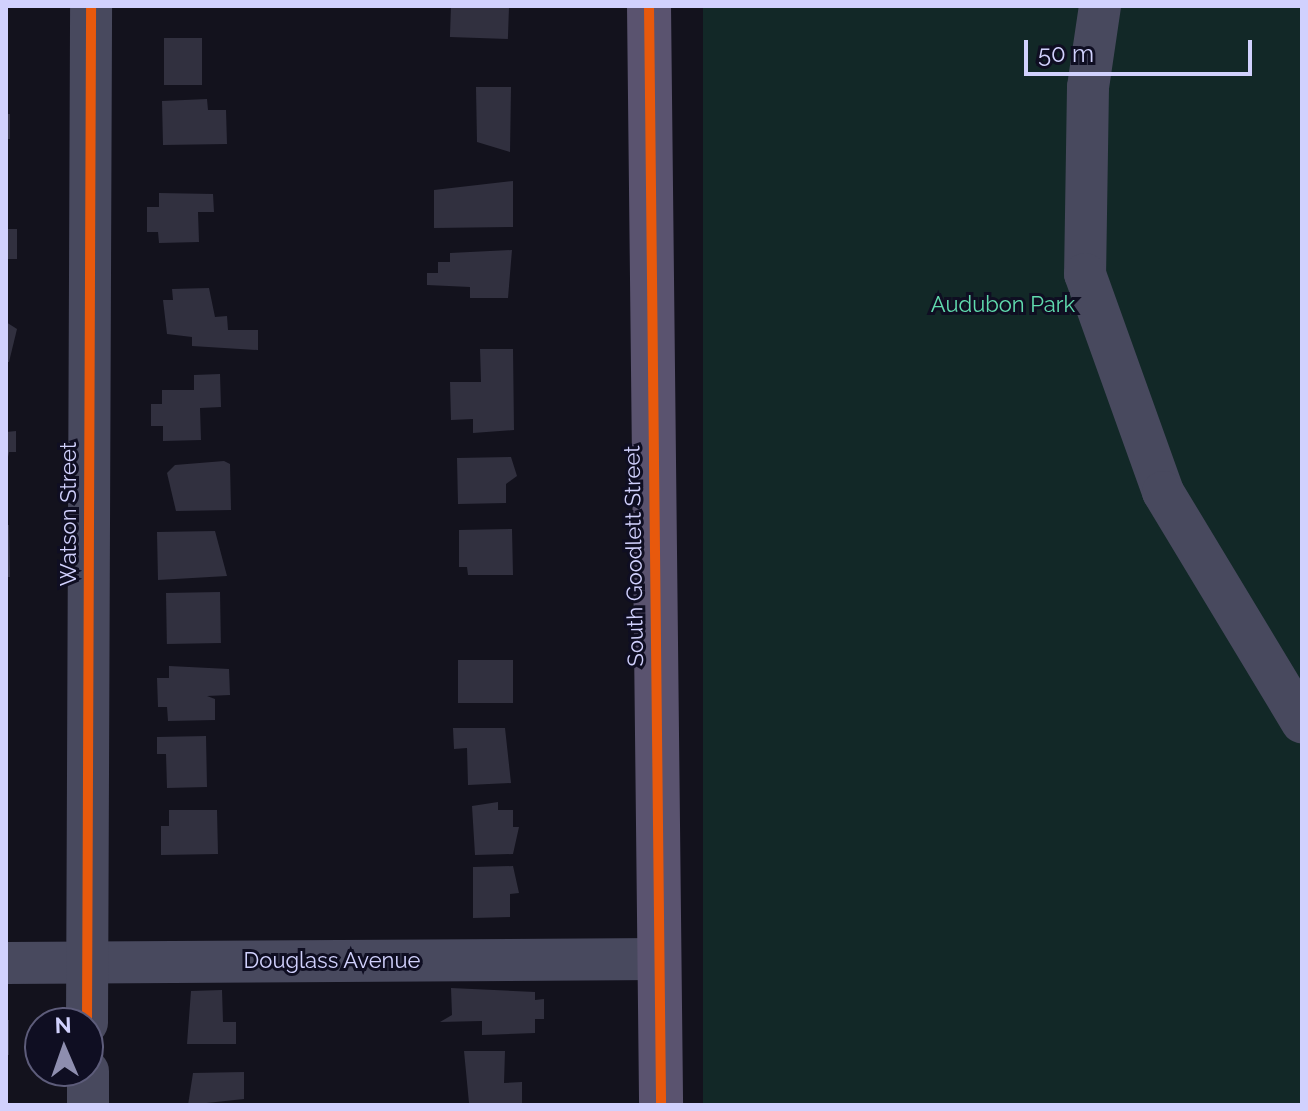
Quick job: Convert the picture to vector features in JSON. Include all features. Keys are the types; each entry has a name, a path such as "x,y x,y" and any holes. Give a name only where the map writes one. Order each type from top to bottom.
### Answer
{"main road":[{"name":"South Goodlett Street","path":"649,6 661,1105"}],"street":[{"name":"Watson Street","path":"87,1007 91,6"},
{"path":"1100,6 1088,87 1085,274 1163,492 1302,722"},
{"name":"Douglass Avenue","path":"6,963 658,959"}],"green space":[{"name":"Audubon Park","path":"703,6 1302,6 1302,1105 703,1105"}],"building":[{"path":"451,6 509,8 508,39 450,37"},
{"path":"164,38 202,38 202,85 164,85"},
{"path":"476,87 511,87 510,152 477,142"},
{"path":"207,99 208,110 226,110 227,144 163,145 162,101"},
{"path":"6,114 10,114 10,139 6,139"},
{"path":"513,181 513,227 434,228 434,190"},
{"path":"159,193 213,194 214,212 198,212 199,242 159,243 158,232 147,232 147,207 159,207"},
{"path":"6,229 17,229 17,259 6,259"},
{"path":"512,250 508,298 470,298 470,287 427,285 427,273 438,273 438,262 450,262 450,253"},
{"path":"209,288 215,317 227,316 228,330 258,330 258,350 192,346 192,337 167,334 163,300 173,300 172,289"},
{"path":"6,322 17,329 9,362 6,362"},
{"path":"480,349 513,349 514,430 473,433 473,419 451,420 450,382 481,382"},
{"path":"220,374 221,407 200,408 201,440 163,441 163,426 151,426 151,404 162,404 162,390 194,390 194,375"},
{"path":"16,431 16,452 9,452 6,467 6,432"},
{"path":"511,457 517,476 506,484 506,503 458,504 457,458"},
{"path":"224,461 230,464 231,510 176,511 167,473 175,465"},
{"path":"6,525 9,525 10,577 6,577"},
{"path":"512,529 513,575 468,575 467,567 459,567 459,530"},
{"path":"215,531 227,576 158,580 157,532"},
{"path":"220,592 221,643 167,644 166,593"},
{"path":"458,660 513,660 513,703 458,703"},
{"path":"169,666 229,669 230,695 207,696 215,699 215,720 168,721 167,707 158,707 157,678 169,678"},
{"path":"453,728 505,728 511,783 468,785 467,748 454,749"},
{"path":"206,736 207,787 167,788 166,754 157,754 157,737"},
{"path":"498,802 498,810 513,810 513,827 519,827 513,854 475,855 472,806"},
{"path":"169,810 217,810 218,854 161,855 161,826 169,826"},
{"path":"513,866 519,893 510,894 510,917 473,918 473,867"},
{"path":"451,988 535,992 535,1000 544,999 544,1019 535,1019 535,1033 482,1035 482,1021 440,1022 452,1015"},
{"path":"222,990 223,1022 236,1022 236,1044 187,1044 191,991"},
{"path":"6,1020 9,1020 9,1055 6,1055"},
{"path":"464,1051 505,1051 504,1083 522,1082 522,1104 469,1103"},
{"path":"244,1072 244,1099 188,1105 193,1073"}],"cycle path":[{"path":"87,1007 91,6"},
{"path":"649,6 661,1105"}]}
